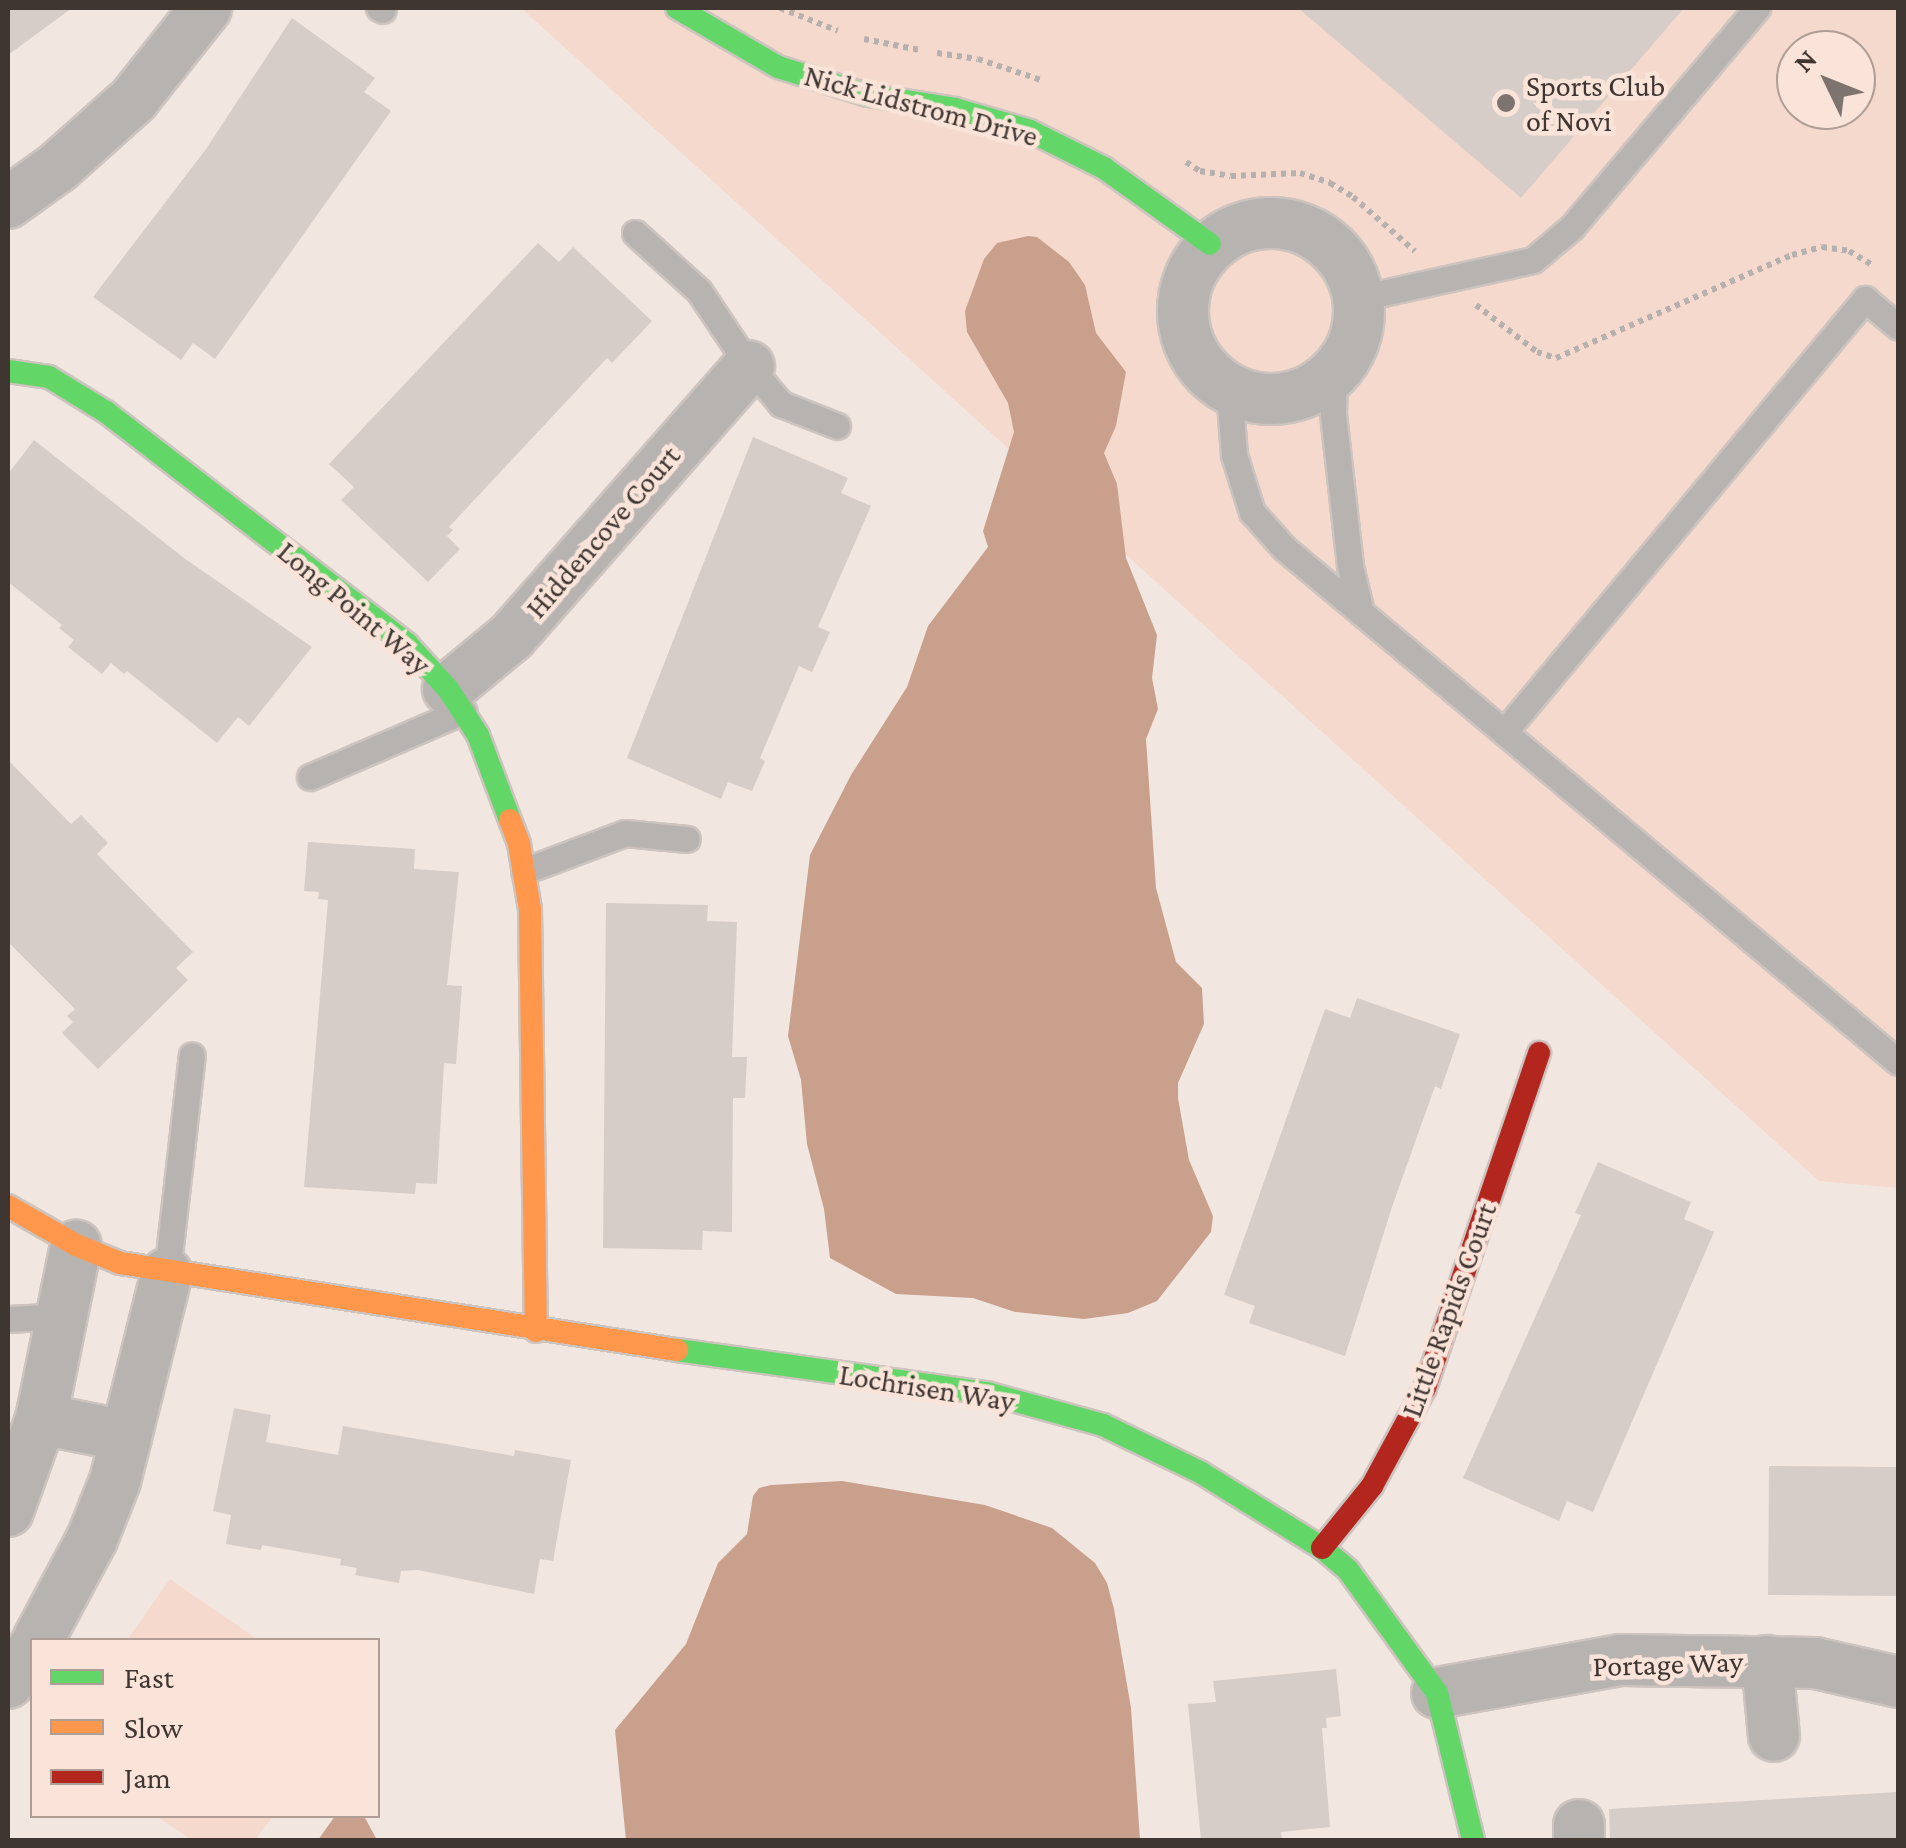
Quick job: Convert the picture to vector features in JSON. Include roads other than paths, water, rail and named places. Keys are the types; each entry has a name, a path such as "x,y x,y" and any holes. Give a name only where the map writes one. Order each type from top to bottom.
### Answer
{"street":[{"path":"8,203 58,167 134,99 206,8"},
{"name":"Nick Lidstrom Drive","path":"678,8 778,67 868,95 955,109 1030,131 1104,168 1210,244"},
{"path":"1253,222 1301,225 1341,254 1360,298 1356,339 1334,374 1302,394 1265,400 1229,390 1203,369 1185,339 1181,305 1190,272 1210,244 1253,222"},
{"name":"Hiddencove Court","path":"456,700 749,366"},
{"name":"Long Point Way","path":"8,371 49,377 106,412 407,644 456,700 500,785 524,871 530,909 536,1332"},
{"name":"Little Rapids Court","path":"1322,1548 1372,1486 1425,1388 1539,1053"},
{"name":"Lochrisen Way","path":"8,1206 76,1246 120,1264 167,1274 536,1332 987,1393 1102,1425 1200,1472 1322,1548 1348,1570 1437,1694 1473,1840"},
{"path":"8,1511 41,1419 65,1316 76,1246"},
{"path":"39,1638 92,1539 126,1436 167,1274"},
{"path":"41,1419 126,1436"},
{"path":"8,1683 30,1653"},
{"name":"Portage Way","path":"1437,1694 1621,1660 1815,1663 1898,1682"},
{"path":"1767,1660 1774,1736"}],"lane":[{"path":"1360,298 1533,260 1572,227 1757,8"},
{"path":"636,233 700,292 749,366 781,404 837,426"},
{"path":"1504,732 1866,299 1898,327"},
{"path":"1334,374 1333,414 1350,566 1361,612"},
{"path":"1229,390 1234,455 1252,512 1284,548 1898,1062"},
{"path":"310,776 456,700"},
{"path":"524,871 625,833 686,839"},
{"path":"167,1274 192,1056"},
{"path":"8,1319 65,1316"}],"place":[{"name":"Sports Club of Novi","path":"1506,103"}]}
